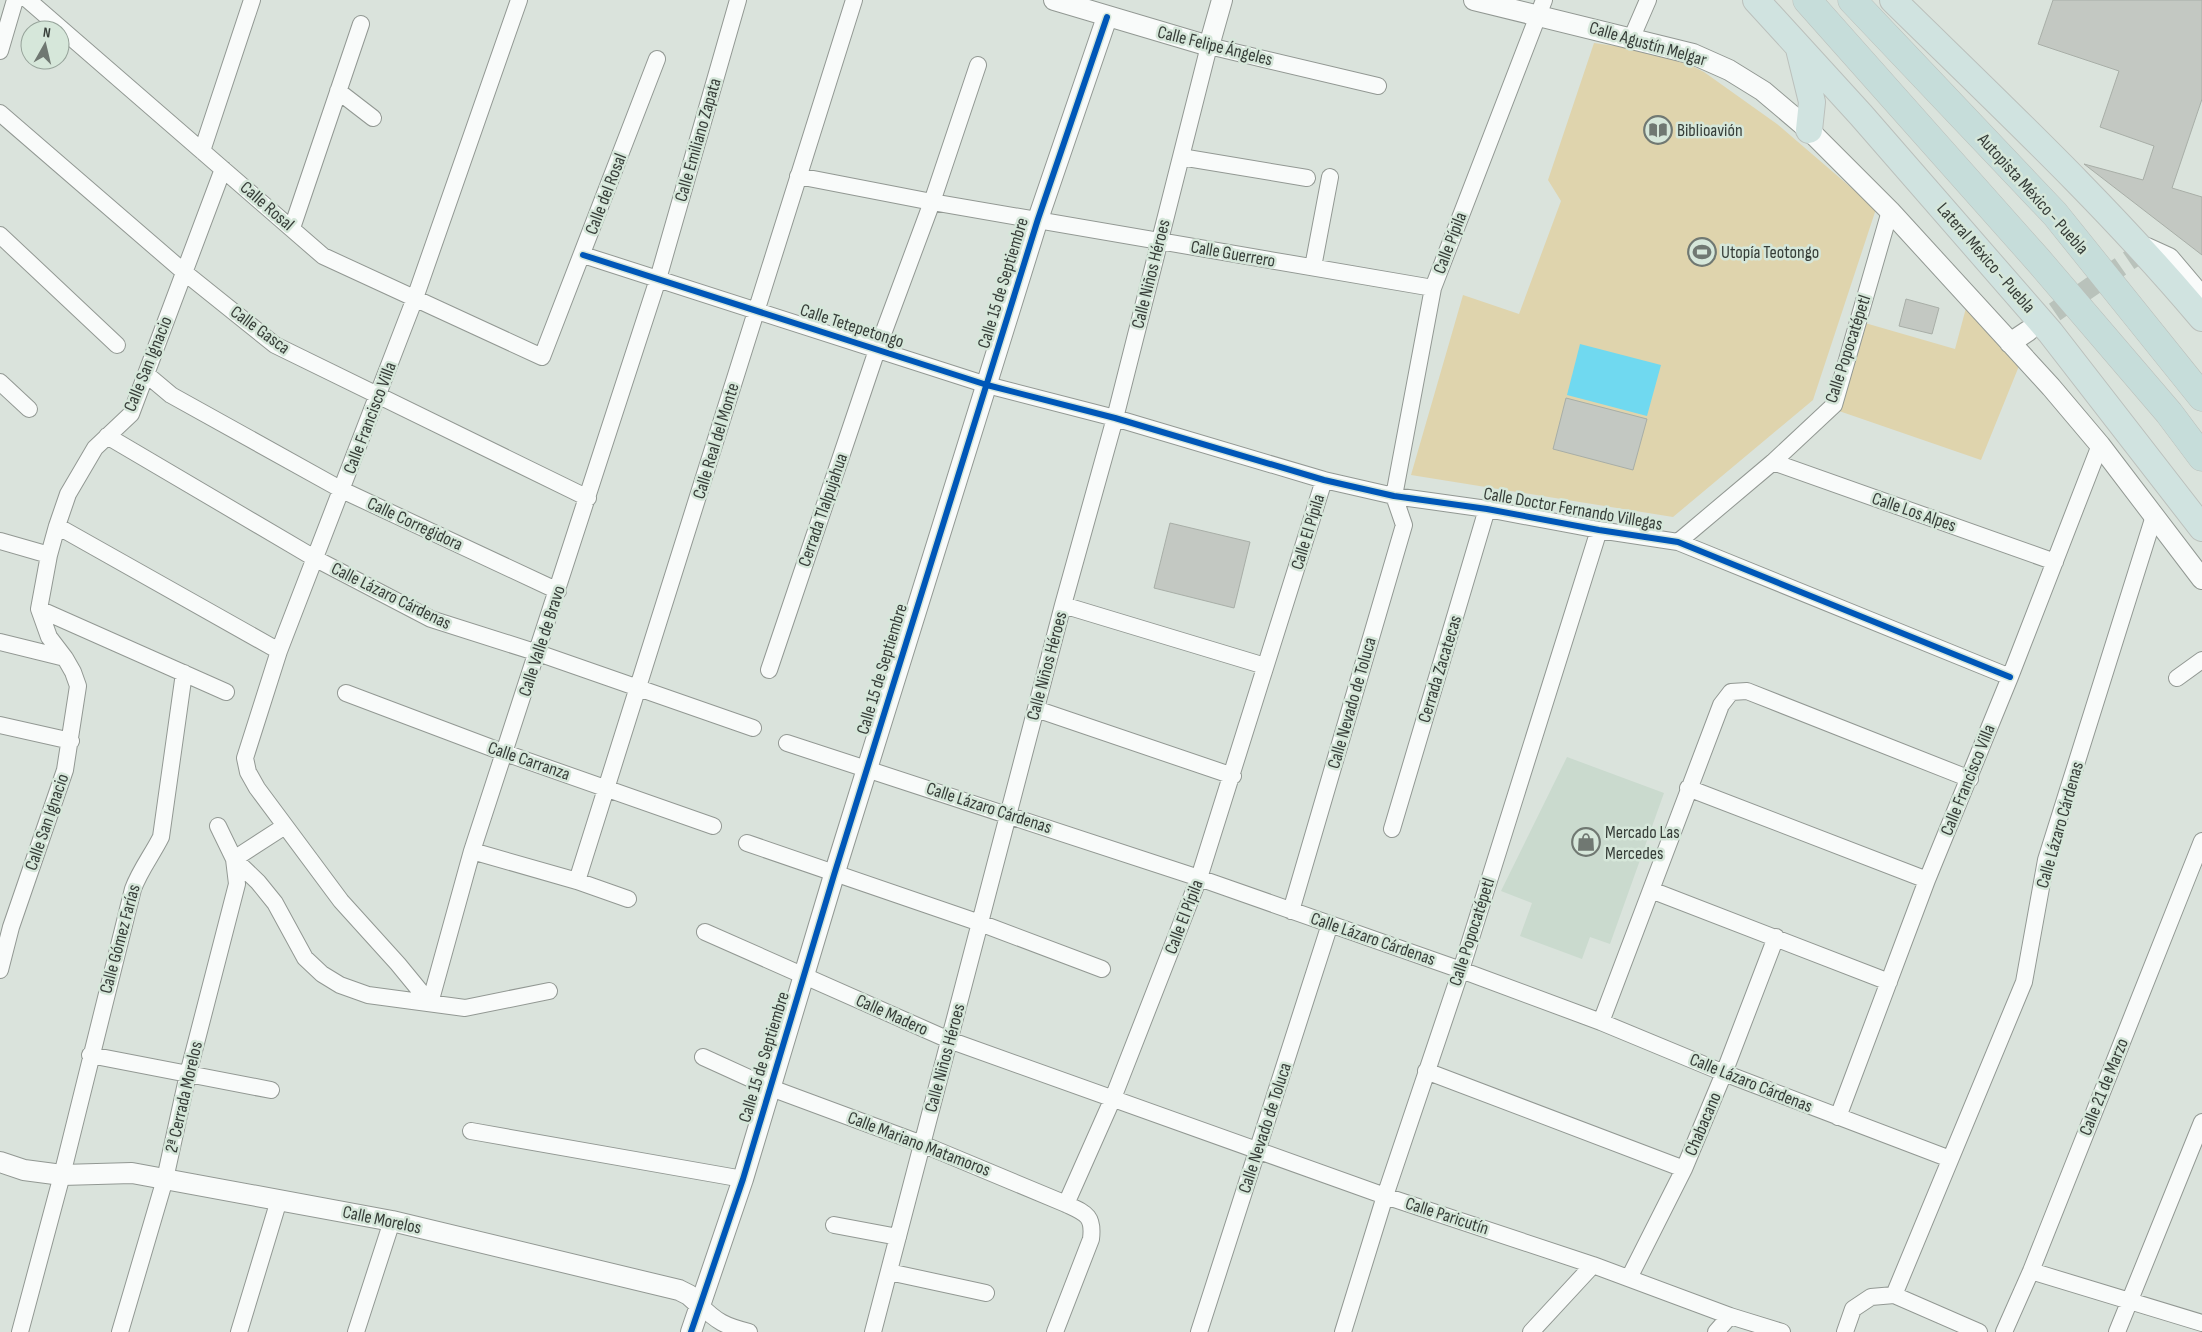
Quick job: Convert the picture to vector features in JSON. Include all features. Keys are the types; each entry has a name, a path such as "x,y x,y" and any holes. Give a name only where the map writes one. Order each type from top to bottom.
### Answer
{"highway":[{"name":"Lateral México - Puebla","path":"1756,0 2050,332 2202,528"},
{"path":"1808,0 2093,324 2169,413 2202,457"},
{"name":"Autopista México - Puebla","path":"1852,0 2055,214 2202,397"},
{"path":"1893,0 2024,129 2167,276 2202,318"},
{"path":"1798,46 1812,102 1809,130"}],"street":[{"path":"0,51 15,0"},
{"name":"Calle Rosal","path":"28,0 323,256 542,357"},
{"path":"202,151 252,0"},
{"name":"Calle Francisco Villa","path":"430,1003 398,964 341,901 257,788 248,772 245,758 279,651 415,298 519,0"},
{"name":"Calle Emiliano Zapata","path":"658,279 738,0"},
{"name":"Calle Real del Monte","path":"578,881 854,0"},
{"name":"Calle Felipe Ángeles","path":"1054,0 1209,46 1378,86"},
{"name":"Calle Niños Héroes","path":"873,1332 1063,605 1115,418 1222,0"},
{"name":"Calle Agustín Melgar","path":"1474,0 1540,7 1632,38 1694,54 1729,70 1763,91 1809,130 1890,211 2010,343 2100,444 2202,579"},
{"path":"1632,38 1648,0"},
{"name":"Calle Pípila","path":"1394,496 1433,288 1540,7"},
{"name":"Calle 15 de Septiembre","path":"691,1332 743,1179 834,875 1038,219 1107,17"},
{"path":"292,228 361,24"},
{"name":"Calle del Rosal","path":"542,357 583,255 657,58"},
{"path":"932,202 978,65"},
{"path":"338,91 373,118"},
{"name":"Calle Gasca","path":"0,113 184,272 275,345 588,498"},
{"path":"1181,157 1307,178"},
{"name":"Calle San Ignacio","path":"0,970 11,927 65,770 71,741 78,686 69,665 49,638 39,609 49,555 57,526 68,494 95,448 131,414 223,169"},
{"name":"Calle Guerrero","path":"798,176 932,202 1433,288"},
{"path":"1313,267 1330,178"},
{"name":"Cerrada Tlalpujahua","path":"769,670 877,350 932,202"},
{"name":"Calle Popocatépetl","path":"1678,542 1773,462 1834,405 1890,211"},
{"path":"0,235 117,345"},
{"path":"2147,248 2169,258 2202,297"},
{"name":"Calle Tetepetongo","path":"583,255 987,386 1115,418"},
{"name":"Calle Valle de Bravo","path":"430,1003 472,851 538,653 658,279"},
{"path":"2010,343 2028,331"},
{"name":"Calle Corregidora","path":"146,374 171,395 342,490 558,591"},
{"path":"0,382 29,409"},
{"name":"Calle Doctor Fernando Villegas","path":"1115,418 1324,480 1394,496 1487,509 1599,530 1678,542 2010,677"},
{"name":"Calle Lázaro Cárdenas","path":"107,436 316,559 431,619 538,653 753,728"},
{"name":"Calle Francisco Villa","path":"1838,1117 1927,880 1970,779 2100,444"},
{"name":"Calle Los Alpes","path":"1773,462 2055,562"},
{"name":"Calle El Pípila","path":"1066,1204 1113,1098 1199,878 1233,776 1324,480"},
{"name":"Calle Nevado de Toluca","path":"1291,911 1404,525 1394,496"},
{"name":"Cerrada Zacatecas","path":"1392,829 1487,509"},
{"name":"Calle Lázaro Cárdenas","path":"1894,1295 2024,982 2046,860 2154,516"},
{"path":"57,526 279,651"},
{"name":"Calle Popocatépetl","path":"1342,1332 1426,1071 1461,970 1599,530"},
{"path":"0,541 49,555"},
{"path":"1063,605 1266,666"},
{"path":"39,609 226,692"},
{"path":"0,642 69,665"},
{"path":"2177,678 2202,660"},
{"name":"Calle Gómez Farías","path":"20,1332 62,1175 132,889 139,873 161,837 184,673"},
{"path":"1601,1022 1688,788 1721,705 1731,692 1747,691 1970,779"},
{"name":"Calle Carranza","path":"346,693 505,753 713,826"},
{"path":"1036,709 1233,776"},
{"path":"0,725 71,741"},
{"name":"Calle Lázaro Cárdenas","path":"786,743 1199,878 1461,970 1601,1022 1724,1073 1950,1159"},
{"path":"1688,788 1927,880"},
{"path":"218,826 234,859 275,903 305,958 322,974 340,986 368,995 466,1008 549,991"},
{"path":"234,859 285,826"},
{"name":"Calle 21 de Marzo","path":"2004,1332 2031,1271 2202,841"},
{"path":"747,844 980,923 1102,969"},
{"path":"472,851 578,881 628,899"},
{"name":"2ª Cerrada Morelos","path":"120,1332 165,1178 188,1074 236,884 234,859"},
{"path":"1651,890 1889,982"},
{"name":"Calle Nevado de Toluca","path":"1199,1332 1259,1151 1330,924"},
{"name":"Calle Madero","path":"705,932 949,1040 1113,1098"},
{"name":"Chabacano","path":"1629,1278 1684,1169 1724,1073 1776,937"},
{"path":"90,1055 271,1090"},
{"name":"Calle Mariano Matamoros","path":"703,1056 770,1088 922,1144 1066,1204"},
{"path":"1426,1071 1684,1169"},
{"name":"Calle Paricutín","path":"1113,1098 1385,1196 1593,1265 1730,1316 1782,1332"},
{"path":"2117,1332 2128,1300 2202,1122"},
{"path":"471,1131 743,1179"},
{"name":"Calle Morelos","path":"0,1162 24,1170 62,1175 132,1173 392,1221 679,1290 689,1295 725,1326 749,1332"},
{"path":"239,1332 279,1200"},
{"path":"1054,1332 1091,1239 1093,1225 1086,1214 1066,1204"},
{"path":"356,1332 392,1221"},
{"path":"834,1225 898,1237"},
{"path":"1531,1332 1593,1265"},
{"path":"2031,1271 2202,1323"},
{"path":"889,1272 986,1293"},
{"path":"1845,1332 1854,1309 1871,1297 1894,1295 1979,1332"},
{"path":"1716,1332 1730,1316"}],"shaded area":[{"name":"Utopía Teotongo","path":"1594,43 1643,50 1686,63 1704,72 1777,124 1876,209 1813,400 1673,517 1411,475 1463,295 1519,314 1561,201 1548,180"},
{"path":"1966,308 2019,366 1981,460 1839,411 1865,323 1955,349"},
{"name":"Mercado Las Mercedes","path":"1567,757 1664,793 1610,944 1590,937 1582,959 1520,936 1532,903 1501,891"}],"water":[{"path":"1580,344 1661,365 1647,416 1567,395"}],"building":[{"path":"2053,0 2202,0 2202,99 2172,188 2202,197 2202,255 2084,164 2143,180 2154,146 2100,127 2119,71 2038,44"},
{"path":"1906,299 1939,308 1932,334 1899,326"},
{"path":"1566,398 1647,419 1633,470 1553,449"},
{"path":"1170,523 1250,542 1234,608 1154,588"}],"tunnel":[{"path":"2030,329 2147,248"}],"cycle path":[{"path":"691,1332 743,1179 834,875 1038,219 1107,17"},
{"path":"583,255 987,385 1115,418 1324,480 1394,496 1487,509 1599,530 1678,542 2010,677"}],"place":[{"name":"Biblioavión","path":"1658,130"},
{"name":"Utopía Teotongo","path":"1702,252"},
{"name":"Mercado Las Mercedes","path":"1586,842"}]}
